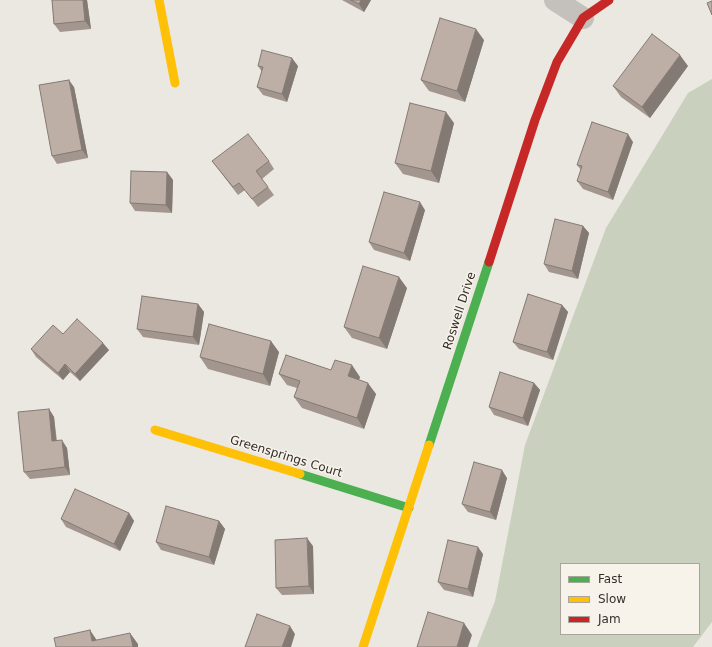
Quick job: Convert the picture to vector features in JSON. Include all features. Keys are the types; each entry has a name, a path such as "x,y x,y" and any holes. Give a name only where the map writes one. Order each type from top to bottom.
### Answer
{"street":[{"path":"159,0 175,83"},
{"path":"555,0 583,18"},
{"name":"Roswell Drive","path":"363,647 535,120 557,62 583,18 609,0"},
{"name":"Greensprings Court","path":"155,430 409,508"}],"green space":[{"path":"712,79 712,622 693,647 477,647 495,601 525,445 606,228 688,93"}],"building":[{"path":"52,0 83,0 85,21 54,24"},
{"path":"351,0 361,0 359,4"},
{"path":"712,1 712,15 707,3"},
{"path":"440,18 476,29 457,91 421,80"},
{"path":"652,34 680,55 642,107 613,86"},
{"path":"262,50 292,58 282,94 257,87 263,67 258,66"},
{"path":"69,80 82,150 52,156 39,85"},
{"path":"410,103 446,112 431,171 395,163"},
{"path":"592,122 628,134 608,192 577,181 582,166 577,165"},
{"path":"248,134 269,161 256,171 268,187 252,199 239,183 233,187 212,161"},
{"path":"131,171 167,172 166,205 130,203"},
{"path":"384,192 420,202 404,253 369,242"},
{"path":"555,219 583,226 572,271 544,264"},
{"path":"363,266 399,277 379,338 344,327"},
{"path":"528,294 562,305 547,352 513,342"},
{"path":"142,296 198,304 193,337 137,329"},
{"path":"77,319 103,343 75,374 65,364 58,373 31,349 53,325 63,334"},
{"path":"209,324 271,341 263,374 200,357"},
{"path":"286,355 331,370 335,360 352,365 348,376 368,383 357,418 294,397 300,381 279,374"},
{"path":"500,372 534,383 523,418 489,407"},
{"path":"49,409 52,441 62,440 65,467 24,472 18,412"},
{"path":"474,462 502,470 490,512 462,504"},
{"path":"75,489 129,513 114,544 61,519"},
{"path":"166,506 219,521 209,557 156,542"},
{"path":"307,538 309,586 276,588 275,540"},
{"path":"448,540 478,547 468,589 438,582"},
{"path":"428,612 464,623 457,647 417,647"},
{"path":"257,614 290,626 282,647 245,647"},
{"path":"90,630 92,641 130,633 133,647 56,647 54,638"}],"traffic: fast":[{"path":"429,445 489,262"},
{"path":"300,474 409,508"}],"traffic: slow":[{"path":"159,0 175,83"},
{"path":"155,430 300,474"},
{"path":"363,647 429,445"}],"traffic: jam":[{"path":"489,262 535,120 557,62 583,18 609,0"}]}
